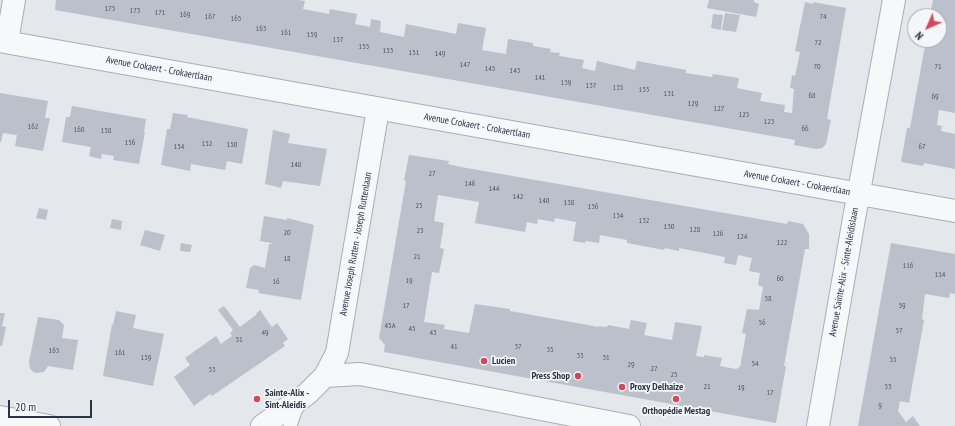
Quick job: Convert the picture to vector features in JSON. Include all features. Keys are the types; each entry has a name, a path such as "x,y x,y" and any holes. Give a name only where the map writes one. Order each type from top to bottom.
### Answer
{"street":[{"path":"3,42 14,0"},
{"name":"Avenue Sainte-Alix - Sinte-Aleidislaan","path":"818,426 858,194 894,0"},
{"name":"Avenue Crokaert - Crokaertlaan","path":"3,42 955,211"},
{"name":"Avenue Joseph Rutten - Joseph Ruttenlaan","path":"262,426 307,394 325,376 337,353 378,109"},
{"path":"325,376 360,374 629,426"},
{"path":"0,417 49,426"}],"lane":[{"path":"290,426 295,411 307,394"}],"building":[{"path":"56,0 298,0 305,1 303,9 329,14 330,9 357,14 355,24 370,27 371,19 381,21 380,32 404,37 406,24 456,34 458,23 486,28 482,50 506,54 508,39 533,43 533,46 551,49 550,52 560,53 559,56 584,60 582,68 595,71 597,61 635,70 637,61 686,70 686,73 712,77 713,74 739,78 737,88 762,93 760,101 785,105 784,112 792,113 794,89 790,88 792,75 795,76 800,52 795,51 805,2 846,8 827,119 831,120 826,144 822,148 816,149 794,145 795,140 55,10"},
{"path":"709,0 754,0 754,2 759,4 756,17 707,8"},
{"path":"933,0 955,0 955,113 939,110 937,125 942,126 941,131 955,134 955,169 924,163 923,166 901,162 907,128 910,128 925,48 947,48 947,8 932,8"},
{"path":"725,13 740,15 736,32 722,30"},
{"path":"713,14 723,15 721,30 711,28"},
{"path":"0,93 48,101 45,118 50,118 43,151 15,146 17,135 3,133 0,142"},
{"path":"72,106 146,119 139,164 113,160 114,156 102,154 101,159 89,156 91,147 62,142 66,117 70,117"},
{"path":"173,113 248,129 242,164 227,161 225,170 191,164 190,171 161,165 167,129 170,129"},
{"path":"273,130 290,134 288,143 327,149 320,186 283,181 281,188 265,184"},
{"path":"409,155 449,161 448,164 461,167 787,224 788,221 803,224 809,234 809,249 805,249 784,366 786,366 776,423 384,352 385,345 379,338 406,181 404,180","holes":["438,195 479,202 475,223 525,232 527,222 537,224 538,219 554,222 555,218 576,222 573,241 599,243 600,235 627,240 627,243 664,250 665,248 679,251 679,248 725,257 724,263 736,265 738,255 752,258 749,271 760,273 758,285 763,287 759,310 747,309 742,333 746,334 740,367 736,369 720,366 722,358 704,355 704,357 696,356 702,326 675,322 672,340 644,335 647,323 631,320 629,329 608,325 607,327 599,327 510,311 510,309 475,304 469,333 444,329 445,325 424,322 432,272 439,273 444,249 440,248 444,223 434,221"]},
{"path":"39,208 48,210 46,220 36,218"},
{"path":"264,216 287,220 287,218 314,225 301,300 258,293 259,290 246,288 250,268 254,265 265,268 269,244 272,243 260,241"},
{"path":"112,219 122,221 121,230 110,228"},
{"path":"145,230 165,235 160,251 140,245"},
{"path":"181,243 192,245 190,252 180,251"},
{"path":"891,243 955,254 955,294 950,293 949,298 925,294 922,319 924,320 909,403 900,401 898,411 906,422 913,416 920,426 858,426"},
{"path":"224,306 240,327 256,315 260,310 272,327 277,323 288,339 283,343 285,346 212,396 210,394 194,406 174,377 190,365 185,358 216,336 221,344 232,336 230,333 233,330 218,310"},
{"path":"116,311 136,315 133,328 164,334 153,386 103,376 112,324 113,325"},
{"path":"0,313 5,313 2,326 6,327 2,346 0,346"},
{"path":"38,317 59,320 64,325 62,338 78,340 73,370 48,366 44,372 37,373 33,372 30,368 29,362"}],"place":[{"name":"Lucien","path":"484,361"},
{"name":"Press Shop","path":"578,376"},
{"name":"Proxy Delhaize","path":"622,387"},
{"name":"Sainte-Alix - Sint-Aleidis","path":"257,399"},
{"name":"Orthopédie Mestag","path":"676,399"}]}
